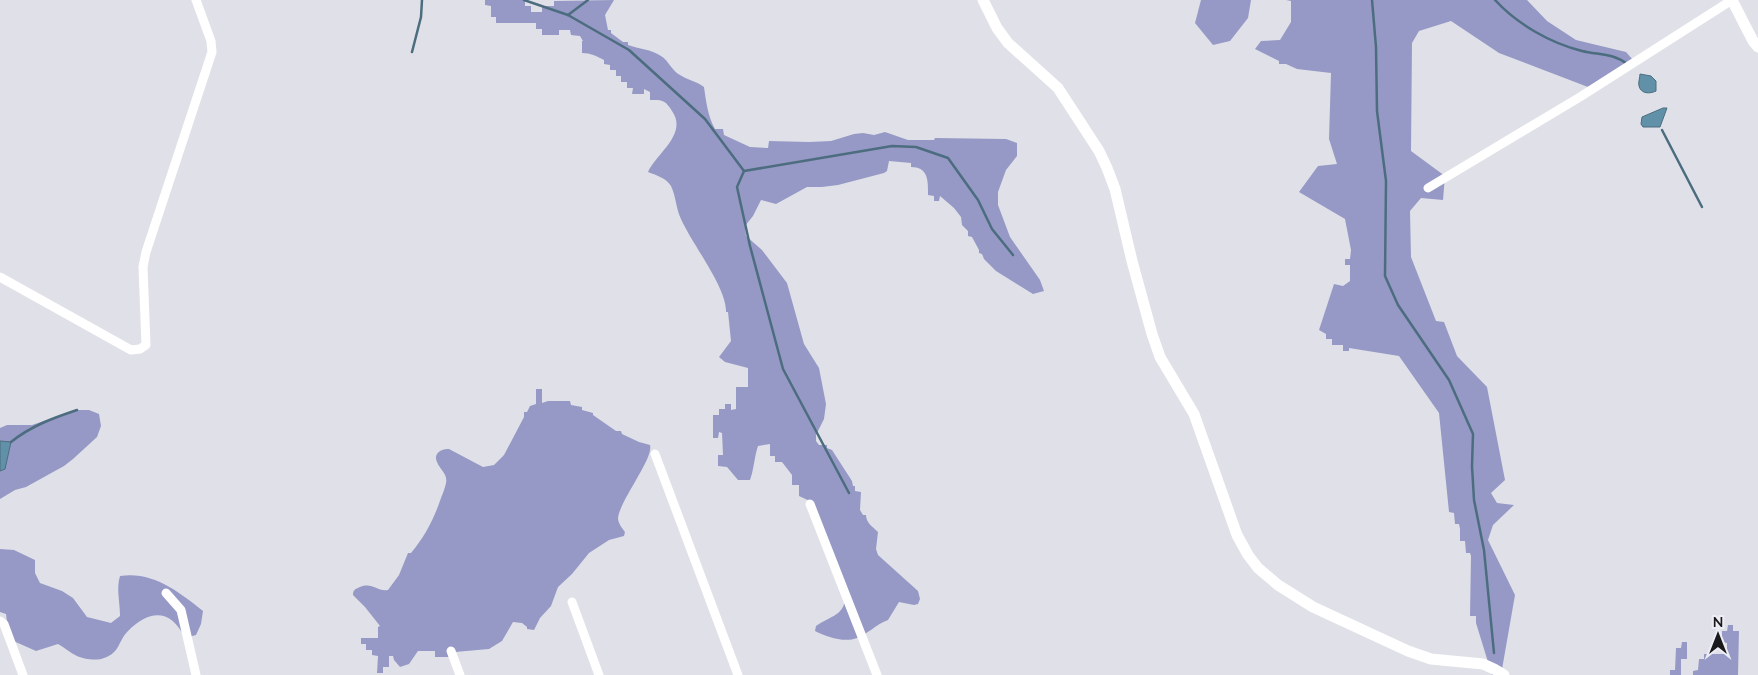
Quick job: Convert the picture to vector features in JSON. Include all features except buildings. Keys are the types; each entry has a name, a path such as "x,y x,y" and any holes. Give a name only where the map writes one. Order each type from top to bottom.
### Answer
{"street":[{"path":"0,278 131,350 140,349 146,345 143,267 146,252 212,52 211,41 196,0"},
{"path":"983,0 997,28 1008,43 1058,88 1099,151 1115,189 1132,261 1160,356 1194,414 1237,534 1248,555 1258,568 1278,585 1313,607 1413,653 1431,659 1483,664 1494,668 1504,675"},
{"path":"1428,188 1580,97 1732,0 1758,47"},
{"path":"655,454 738,675"},
{"path":"810,504 876,675"},
{"path":"166,592 181,610 196,675"},
{"path":"572,602 599,675"},
{"path":"0,621 4,624 23,675"},
{"path":"452,651 460,675"}],"shaded area":[{"path":"485,0 525,0 525,6 531,6 531,12 542,12 542,6 554,6 554,1 614,0 605,15 608,30 611,30 611,33 623,42 628,42 628,45 649,50 664,58 677,73 704,87 709,114 715,129 723,129 724,135 750,147 768,148 769,141 831,141 854,134 874,135 885,132 908,140 934,140 935,138 1006,139 1017,143 1017,156 1006,170 998,192 998,205 1010,237 1040,280 1044,291 1033,294 996,271 979,253 972,237 968,236 968,231 962,225 961,217 954,208 940,196 939,201 934,201 934,196 928,195 927,180 924,172 911,167 911,163 889,161 887,171 884,173 838,185 807,187 776,204 761,200 753,216 745,226 746,236 762,250 787,283 804,344 819,368 826,404 824,419 816,435 816,441 819,445 827,445 827,448 832,450 852,481 853,486 855,486 855,491 861,492 860,510 863,515 866,515 868,523 878,532 876,549 878,555 918,591 920,599 918,604 899,602 888,620 861,636 852,639 836,639 815,631 816,626 841,610 845,600 812,502 799,496 799,485 792,485 792,475 782,462 775,462 775,456 770,456 770,444 758,446 750,480 738,480 727,467 718,466 718,455 723,455 722,433 719,432 718,438 713,438 713,415 719,415 719,409 725,409 725,404 731,404 731,410 736,409 736,387 748,387 748,368 725,362 719,357 731,341 728,312 726,312 721,291 681,219 671,186 664,179 648,172 674,135 676,119 672,111 663,101 650,100 650,92 644,89 644,94 632,94 633,88 627,88 627,82 621,82 621,76 616,76 616,70 610,70 610,65 604,64 604,60 591,54 582,53 583,41 580,36 571,35 570,30 559,30 559,35 542,35 542,29 536,29 536,23 496,23 496,17 491,17 491,6 485,5"},
{"path":"1201,0 1251,0 1248,18 1230,41 1213,45 1195,23"},
{"path":"1286,0 1527,0 1547,21 1576,40 1626,52 1633,60 1627,69 1588,87 1499,53 1451,21 1419,31 1412,43 1411,151 1445,176 1443,200 1421,198 1410,211 1411,257 1436,321 1444,322 1457,356 1487,387 1505,480 1491,493 1497,503 1514,505 1493,525 1488,540 1515,595 1501,675 1492,675 1476,623 1476,616 1470,616 1471,556 1470,553 1466,553 1465,541 1460,541 1459,524 1455,524 1454,513 1449,512 1439,413 1399,356 1349,348 1349,351 1343,351 1343,345 1332,345 1332,339 1326,339 1326,334 1319,330 1334,284 1343,286 1350,281 1350,265 1345,265 1345,259 1350,259 1351,250 1345,219 1299,192 1318,166 1337,164 1329,139 1331,73 1297,69 1286,64 1279,64 1279,61 1255,49 1261,41 1280,40 1291,22 1291,1"},
{"path":"1640,74 1651,76 1656,81 1656,91 1649,93 1640,89"},
{"path":"1667,108 1660,127 1643,127 1641,124 1642,117"},
{"path":"536,389 542,389 542,403 548,401 570,401 571,405 582,407 582,410 593,413 593,415 616,431 621,431 622,434 650,445 647,459 620,510 618,520 625,532 624,536 609,540 589,553 572,574 558,587 551,606 540,618 534,630 527,629 522,623 513,622 502,641 489,649 455,652 452,657 435,657 435,651 418,651 409,664 400,667 393,656 389,656 389,667 383,667 383,673 377,673 378,656 372,655 372,650 366,650 366,644 361,644 361,638 378,638 378,627 380,626 353,595 354,591 364,586 388,590 399,575 408,553 411,553 425,534 446,483 445,475 436,459 438,452 443,449 449,449 483,467 494,465 504,455 524,417 524,412 527,412 530,406 536,404"},
{"path":"76,410 89,410 99,414 101,426 97,437 64,466 0,499 0,428 7,425 32,425"},
{"path":"0,441 11,442 5,469 0,471"},
{"path":"0,549 14,550 35,560 35,573 40,583 62,591 73,598 87,617 111,623 120,616 118,590 120,576 132,575 165,584 185,597 203,611 201,624 196,635 185,638 179,628 167,617 160,615 152,616 136,624 128,631 113,653 101,659 80,657 58,644 36,651 9,639 6,614 0,612"},
{"path":"1728,625 1733,625 1733,631 1739,631 1738,675 1693,675 1693,671 1698,670 1699,659 1704,659 1704,654 1727,654 1727,643 1722,642 1722,631 1727,631"},
{"path":"1682,642 1687,642 1687,659 1681,659 1681,675 1670,675 1670,670 1675,670 1676,648 1681,648"}],"waterway":[{"path":"412,52 421,17 422,0"},
{"path":"524,0 568,15 629,50 705,119 744,171 737,187 750,246 783,369 849,493"},
{"path":"568,15 588,0"},
{"path":"1372,0 1376,47 1377,111 1386,181 1385,276 1398,305 1449,380 1473,434 1474,500 1484,550 1494,653"},
{"path":"1495,0 1513,17 1546,38 1582,51 1611,56 1627,64"},
{"path":"1662,130 1702,207"},
{"path":"744,171 892,146 916,147 948,158 978,200 992,229 1013,255"},
{"path":"11,442 34,427 77,410"}]}
